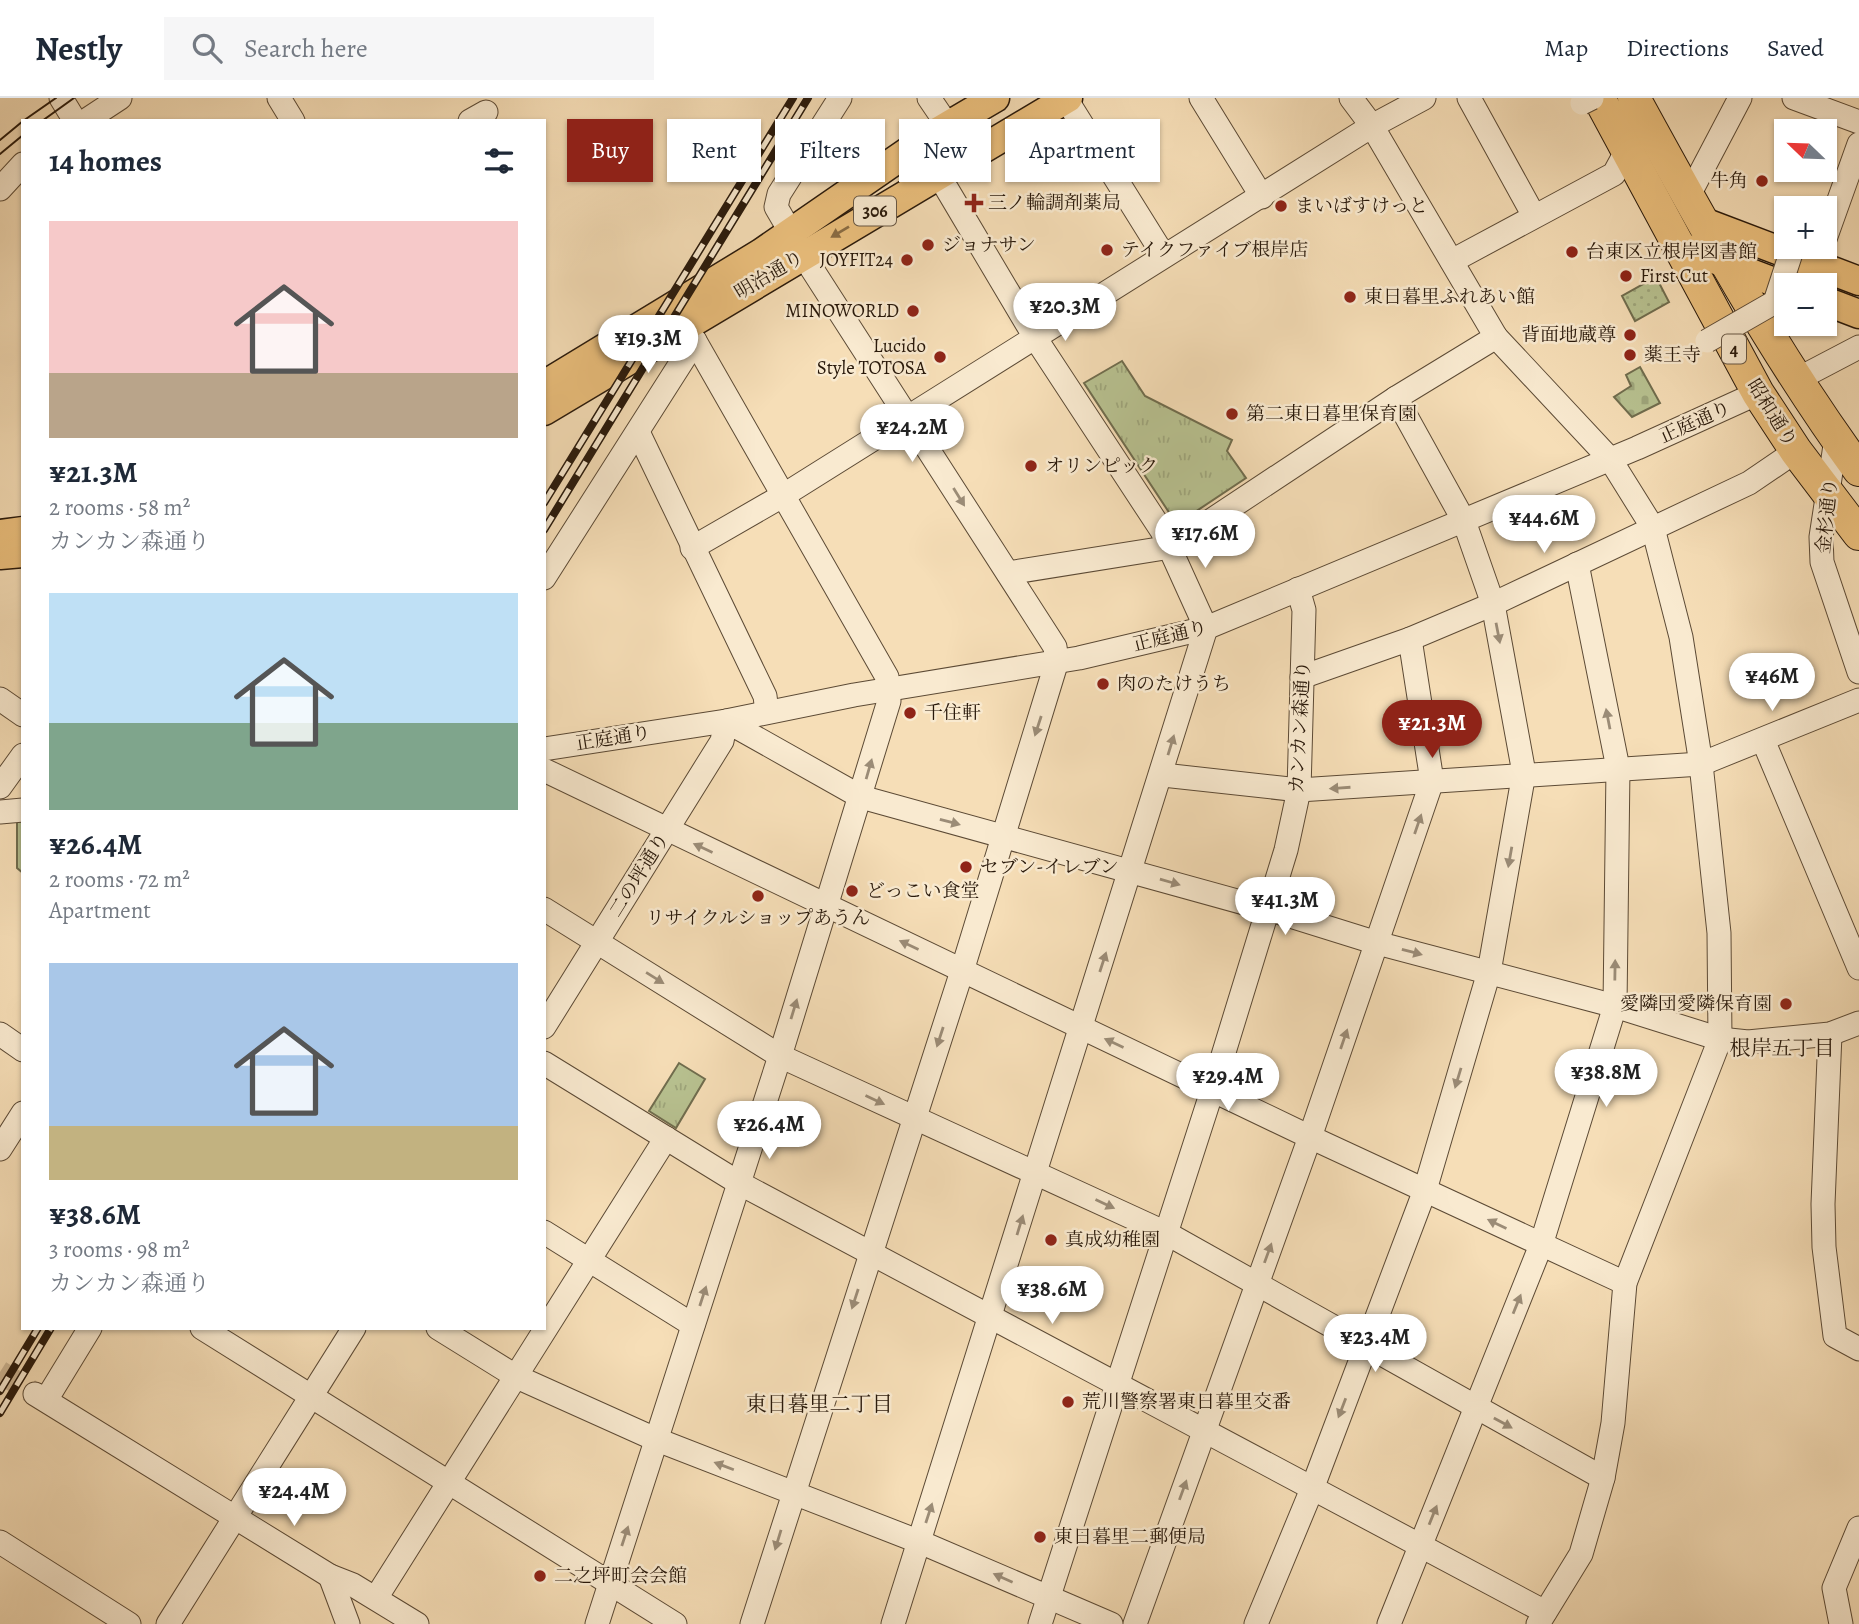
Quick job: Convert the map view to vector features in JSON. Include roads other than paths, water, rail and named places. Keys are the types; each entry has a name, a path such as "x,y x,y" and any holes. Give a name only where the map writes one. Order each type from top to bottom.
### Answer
{"highway":[{"name":"昭和通り","path":"1634,98 1724,263 1796,380 1859,470"},
{"name":"昭和通り","path":"1591,100 1627,150 1758,393 1796,451 1859,534"}],"main road":[{"name":"明治通り","path":"960,119 995,98"},
{"name":"明治通り","path":"991,143 1067,99"},
{"name":"明治通り","path":"546,410 683,325 796,244 899,164"},
{"name":"明治通り","path":"796,244 922,182"},
{"path":"1694,209 1774,235"},
{"path":"1677,245 1724,263 1774,296"},
{"path":"1832,259 1859,281"},
{"path":"1837,306 1859,314"},
{"name":"明治通り","path":"546,384 683,325"},
{"path":"0,534 21,531"},
{"path":"0,555 21,553"}],"street":[{"path":"72,115 120,98"},
{"path":"279,98 292,119"},
{"path":"752,1624 962,971 1057,661 1055,647 796,244 776,207 779,194 840,98"},
{"path":"929,98 943,119"},
{"path":"1201,98 1262,197"},
{"path":"546,1064 739,1183 1420,1546 1542,1618 1581,1554 1603,1478 1613,1423 1625,1283 1720,1039 1719,933 1701,764 1681,637 1653,528 1610,459 1496,337 1372,126 1351,98"},
{"path":"692,548 784,495 1036,339 1372,126 1424,98"},
{"path":"1469,98 1534,216"},
{"path":"1694,209 1740,98"},
{"path":"1794,98 1859,122"},
{"path":"1067,99 1164,256"},
{"path":"1837,205 1859,144"},
{"path":"1452,261 1614,174 1627,150"},
{"path":"0,188 21,166"},
{"path":"893,1624 1163,775 1206,628 1171,547 1036,339 943,182"},
{"path":"1705,337 1774,306"},
{"path":"546,575 638,432 683,325"},
{"path":"597,1624 780,1056 889,701 887,677 784,495 683,325"},
{"path":"1008,573 1171,547 1396,398 1496,337"},
{"path":"1796,380 1859,347"},
{"name":"正庭通り","path":"546,749 726,721 1057,661 1206,628 1610,459 1758,393"},
{"path":"1256,1624 1312,1489 1425,1190 1489,972 1524,773 1493,604 1464,521 1396,398"},
{"path":"638,432 765,696 767,712"},
{"name":"金杉通り","path":"1836,439 1823,487 1822,562 1859,675"},
{"path":"1302,677 1410,639 1493,604 1749,483 1796,451"},
{"path":"1389,1624 1541,1245 1615,1006 1618,768 1577,564"},
{"name":"カンカン森通り","path":"1040,1624 1269,910 1299,790 1304,610 1298,589"},
{"path":"1135,1624 1310,1137 1432,782 1410,639"},
{"path":"0,699 21,714"},
{"path":"1163,775 1299,790 1524,773 1701,764 1859,700"},
{"path":"726,721 861,797 1132,871 1377,943 1615,1006 1720,1039 1748,1042 1830,1034 1859,1023"},
{"name":"二の坪通り","path":"546,1024 722,741 726,721"},
{"path":"1763,740 1859,968"},
{"path":"0,787 21,758"},
{"path":"546,771 666,831 1213,1088 1310,1137 1625,1283"},
{"path":"0,812 21,810"},
{"path":"546,910 780,1056 1166,1233 1603,1478"},
{"path":"0,1034 21,1049"},
{"path":"1830,1034 1824,1247 1835,1336 1859,1349"},
{"path":"0,1149 21,1116"},
{"path":"546,1329 666,1138"},
{"path":"546,1232 694,1325"},
{"path":"89,1330 41,1397 330,1576 376,1598 417,1624"},
{"path":"205,1330 675,1624"},
{"path":"168,1624 353,1330"},
{"path":"441,1330 517,1377 655,1439 920,1542 1111,1624"},
{"path":"376,1598 546,1330"},
{"path":"1841,1624 1834,1588 1859,1528"},
{"path":"0,1542 129,1624"},
{"path":"330,1576 348,1624"}],"tunnel":[{"path":"0,1372 35,1394"}],"tram line":[{"path":"26,119 56,98"},
{"path":"45,119 74,98"},
{"path":"0,140 21,123"},
{"path":"0,154 21,137"}],"railway":[{"path":"546,500 793,98"},
{"path":"546,527 808,98"},
{"path":"0,1391 37,1330"},
{"path":"0,1413 50,1330"}],"place":[{"name":"牛角","path":"1762,181"},
{"name":"三ノ輪調剤薬局","path":"974,203"},
{"name":"まいばすけっと","path":"1281,206"},
{"name":"ジョナサン","path":"928,245"},
{"name":"テイクファイブ根岸店","path":"1107,250"},
{"name":"台東区立根岸図書館","path":"1572,252"},
{"name":"JOYFIT24","path":"907,260"},
{"name":"First Cut","path":"1626,276"},
{"name":"東日暮里ふれあい館","path":"1350,297"},
{"name":"MINOWORLD","path":"913,311"},
{"name":"背面地蔵尊","path":"1630,335"},
{"name":"薬王寺","path":"1630,355"},
{"name":"Lucido Style TOTOSA","path":"940,357"},
{"name":"第二東日暮里保育園","path":"1232,414"},
{"name":"オリンピック","path":"1031,466"},
{"name":"肉のたけうち","path":"1103,684"},
{"name":"千住軒","path":"910,713"},
{"name":"セブン-イレブン","path":"966,867"},
{"name":"どっこい食堂","path":"852,891"},
{"name":"リサイクルショップあうん","path":"758,896"},
{"name":"愛隣団愛隣保育園","path":"1786,1004"},
{"name":"真成幼稚園","path":"1051,1240"},
{"name":"荒川警察署東日暮里交番","path":"1068,1402"},
{"name":"東日暮里二郵便局","path":"1040,1537"},
{"name":"二之坪町会会館","path":"540,1576"}],"district":[{"name":"根岸五丁目","path":"1782,1048"},
{"name":"東日暮里二丁目","path":"819,1404"}]}
